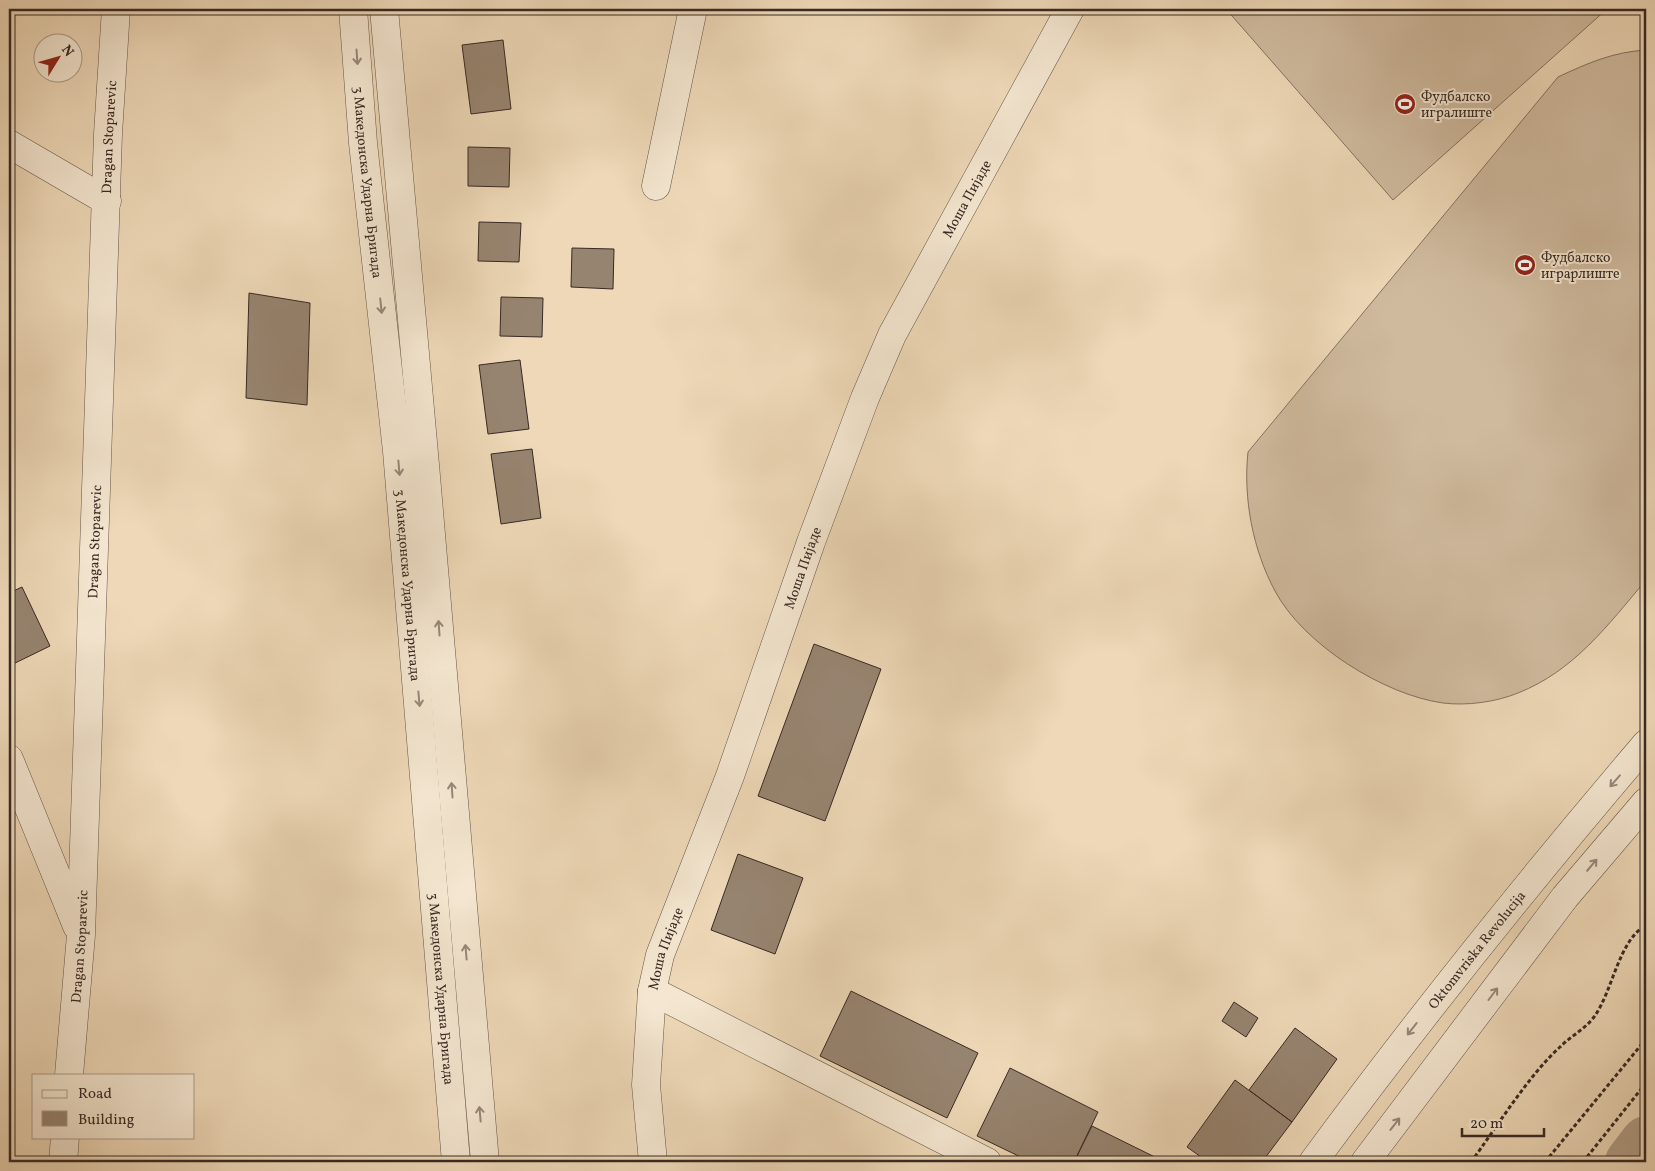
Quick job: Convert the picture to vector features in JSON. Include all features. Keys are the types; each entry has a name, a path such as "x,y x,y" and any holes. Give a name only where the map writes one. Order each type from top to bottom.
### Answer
{"street":[{"name":"Dragan Stoparevic","path":"70,1074 80,936 106,201 116,9"},
{"name":"3 Македонска Ударна Бригада","path":"353,9 363,143 402,500 456,1162"},
{"name":"3 Македонска Ударна Бригада","path":"384,9 430,510 453,812 485,1162"},
{"path":"656,186 692,9"},
{"name":"Моша Пијаде","path":"653,1162 646,1085 652,991 660,955 730,776 811,542 864,398 892,336 1070,9"},
{"path":"9,144 106,201"},
{"name":"Oktomvriska Revolucija","path":"1313,1162 1392,1054 1539,869 1646,744"},
{"path":"9,759 80,936"},
{"path":"1365,1162 1565,897 1646,802"},
{"path":"652,991 987,1162"},
{"path":"63,1162 64,1138"}],"path":[{"path":"1471,1162 1547,1061 1594,1017 1616,974 1626,946 1646,925"},
{"path":"1545,1162 1646,1039"},
{"path":"1583,1162 1646,1083"}],"shaded area":[{"name":"Фудбалскo игралиште","path":"1226,9 1607,9 1393,200"},
{"name":"Фудбалскo играрлиште","path":"1646,50 1646,580 1589,645 1556,672 1538,684 1518,693 1500,699 1452,704 1420,698 1396,690 1347,664 1325,648 1288,611 1275,591 1261,559 1251,524 1247,488 1248,452 1558,77 1601,59 1623,53"}],"building":[{"path":"503,40 511,109 471,114 462,45"},
{"path":"468,147 510,148 509,187 468,186"},
{"path":"479,222 521,223 519,262 478,261"},
{"path":"572,248 614,249 613,289 571,287"},
{"path":"249,293 310,303 307,405 246,398"},
{"path":"501,297 543,298 542,337 500,336"},
{"path":"520,360 529,429 488,434 479,365"},
{"path":"532,449 541,518 501,524 491,454"},
{"path":"22,587 50,646 9,666 9,593"},
{"path":"814,644 881,669 825,821 758,796"},
{"path":"738,854 803,878 775,954 711,930"},
{"path":"851,991 978,1053 947,1118 820,1056"},
{"path":"1234,1002 1258,1018 1246,1037 1222,1021"},
{"path":"1295,1028 1337,1059 1292,1122 1249,1090"},
{"path":"1010,1068 1098,1112 1074,1162 1031,1162 977,1136"},
{"path":"1235,1080 1292,1122 1262,1162 1208,1162 1187,1147"},
{"path":"1092,1126 1165,1162 1074,1162"}],"waterway":[{"path":"1630,1162 1646,1141"}],"place":[{"name":"Фудбалскo игралиште","path":"1405,104"},
{"name":"Фудбалскo играрлиште","path":"1525,265"}]}
